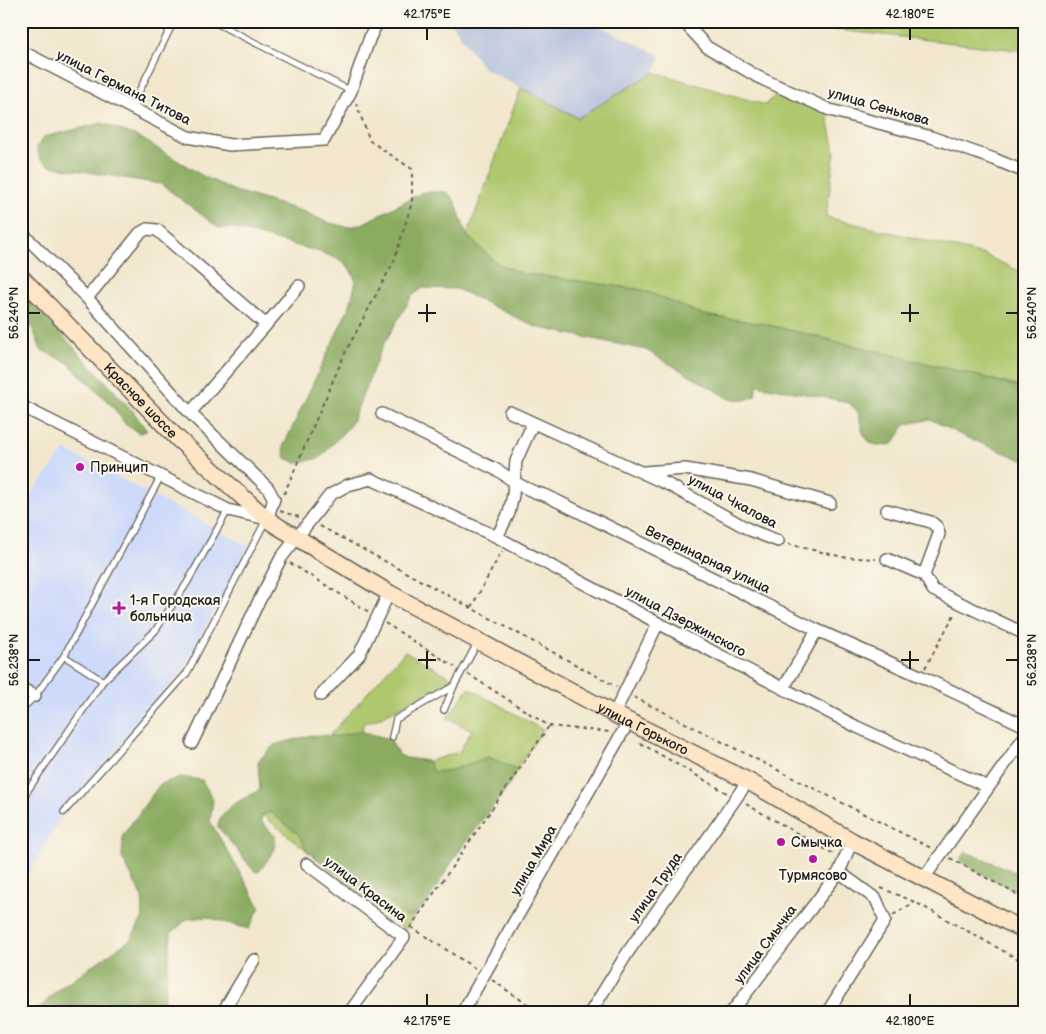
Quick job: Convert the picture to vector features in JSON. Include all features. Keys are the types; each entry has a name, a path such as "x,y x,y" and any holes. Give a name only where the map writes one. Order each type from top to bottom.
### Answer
{"main road":[{"name":"Красное шоссе","path":"21,277 178,438 272,514"},
{"name":"улица Горького","path":"272,514 296,537 389,593 614,714 626,727 748,782 852,841 1025,932"}],"street":[{"name":"улица Германа Титова","path":"21,51 188,137 230,145 324,140 351,91 370,37 378,21"},
{"name":"улица Сенькова","path":"683,21 707,47 758,77 830,110 931,137 994,158 1025,172"},
{"path":"87,298 140,233 147,230 157,230 266,325"},
{"path":"21,232 87,298 190,413 268,488 274,499 272,514 228,510 21,406"},
{"path":"190,413 299,286"},
{"name":"улица Чкалова","path":"510,412 669,485 750,530 778,541"},
{"name":"Ветеринарная улица","path":"382,414 499,471 514,483 530,491 547,496 817,630 1025,726"},
{"path":"502,539 514,495 516,461 533,423"},
{"path":"641,472 684,469 751,480 830,503"},
{"name":"улица Дзержинского","path":"309,521 330,495 348,485 371,479 502,539 783,689 858,727 988,787"},
{"path":"887,510 931,522 937,527 938,534 924,574"},
{"path":"192,743 234,651 281,558 309,521"},
{"path":"887,560 924,574 932,590 1025,634"},
{"path":"321,695 359,655 389,593"},
{"path":"614,714 658,623"},
{"path":"783,689 817,630"},
{"path":"21,688 35,696"},
{"name":"улица Мира","path":"462,1013 626,727"},
{"path":"924,878 1025,736"},
{"name":"улица Труда","path":"590,1013 628,952 748,782"},
{"name":"улица Смычка","path":"731,1013 839,872 852,841"},
{"name":"улица Красина","path":"306,864 404,937 348,1013"},
{"path":"827,1013 885,920 876,900 839,872"},
{"path":"222,1013 254,960"}],"lane":[{"path":"131,108 174,21"},
{"path":"212,21 351,91"},
{"path":"21,710 35,696 64,656 161,476"},
{"path":"21,800 103,681 155,632 187,583 228,510"},
{"path":"64,812 187,673 272,514"},
{"path":"444,710 454,686 478,641"},
{"path":"64,656 103,681"},
{"path":"392,737 396,719 454,686"}],"path":[{"path":"281,501 346,353 394,261 412,202 412,170 370,140 351,91"},
{"path":"272,514 309,521 625,692 1025,899"},
{"path":"470,608 502,539"},
{"name":"улица Чкалова","path":"778,541 843,557 887,560"},
{"path":"281,558 549,726 626,727 736,799 844,860"},
{"path":"920,676 959,604"},
{"path":"404,937 549,726"},
{"path":"881,889 915,902 1025,963"},
{"path":"885,920 915,902"}],"shaded area":[{"path":"450,21 590,21 661,56 654,72 578,118 483,68"},
{"name":"1-я Городская больница","path":"65,450 249,546 183,670 64,812 21,887 21,508"}],"green space":[{"path":"799,21 1025,21 1025,51 812,27"},
{"path":"654,72 766,105 777,93 827,113 835,151 826,217 985,255 1025,274 1025,389 764,324 703,315 643,290 520,273 495,262 467,236 521,88 578,118"},
{"path":"102,123 139,137 203,176 235,191 305,212 326,222 347,227 360,225 423,192 447,192 455,201 467,236 495,262 520,273 643,290 703,315 764,324 1025,389 1025,461 961,435 930,419 905,425 893,444 881,446 870,443 863,433 858,412 848,402 757,385 755,396 745,400 730,399 646,350 536,327 457,289 423,288 412,296 382,347 351,424 320,458 297,463 286,458 283,447 350,305 356,281 350,269 342,261 320,252 232,228 219,228 161,184 50,166 40,159 37,148 43,137"},
{"path":"21,291 133,411 147,431 139,433 126,425 112,406 67,362 41,350 32,327 21,316"},
{"path":"405,651 452,678 442,686 375,720 363,723 361,750 410,767 459,752 472,730 447,718 469,688 543,730 405,930 260,813"},
{"path":"359,731 390,739 398,754 406,758 428,761 433,772 452,770 488,757 517,769 508,787 461,847 426,904 411,916 405,917 390,902 329,867 307,851 299,835 270,812 262,815 261,821 275,836 275,849 259,872 254,871 218,827 219,820 228,809 260,790 258,761 274,745 312,735 338,736"},
{"path":"181,777 202,780 213,800 210,821 260,907 249,929 207,917 187,919 171,934 163,1013 35,1013 57,990 131,939 143,917 142,896 122,858 123,835 160,784"},
{"path":"966,852 1025,876 1025,896 964,864 960,859"}],"place":[{"name":"Принцип","path":"80,467"},
{"name":"1-я Городская больница","path":"119,608"},
{"name":"Смычка","path":"781,842"},
{"name":"Турмясово","path":"813,859"}]}
